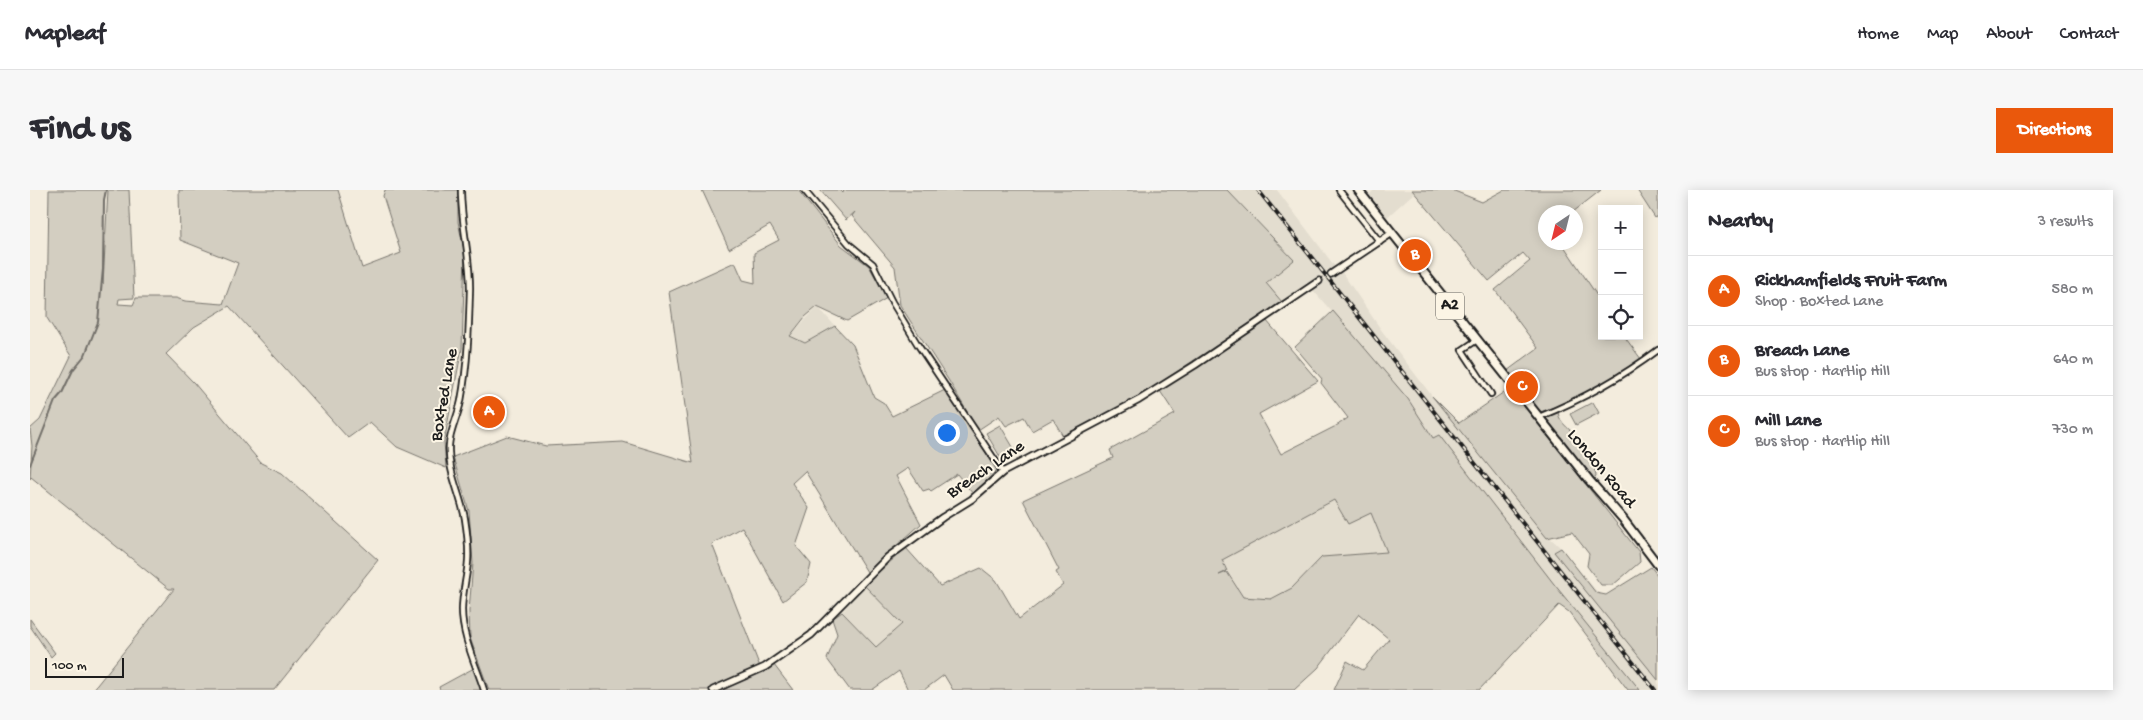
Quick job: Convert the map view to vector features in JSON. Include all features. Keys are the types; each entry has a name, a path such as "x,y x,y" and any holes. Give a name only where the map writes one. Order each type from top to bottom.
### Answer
{"main road":[{"name":"A2","path":"1362,192 1392,233 1539,417"},
{"name":"London Road","path":"1539,417 1623,519 1658,565"}],"street":[{"name":"Boxted Lane","path":"461,190 461,213 467,249 470,286 468,344 461,402 449,444 449,457 465,520 468,561 462,611 464,628 484,690"},
{"path":"804,190 849,244 873,264 892,302 918,345 1003,472"},
{"path":"1340,190 1380,242"},
{"path":"1331,274 1392,233"},
{"name":"Breach Lane","path":"712,690 765,667 811,635 888,557 943,517 972,499 1003,472 1139,400 1195,365 1319,281"},
{"path":"1477,340 1462,350 1491,394"},
{"path":"1539,417 1574,403 1606,386 1658,350"}],"shaded area":[{"path":"49,190 106,190 104,200 103,284 108,190 129,190 134,298 119,299 118,304 133,305 136,298 176,298 185,301 223,304 238,263 180,240 179,190 338,190 362,268 401,253 383,196 385,190 458,190 458,222 465,254 462,348 444,442 446,468 397,447 370,422 348,438 229,306 194,327 166,354 194,383 261,463 282,473 378,560 274,690 93,690 174,589 169,589 31,477 30,479 32,446 30,429 40,420 71,356 47,318"},
{"path":"702,190 798,190 841,245 869,266 887,298 847,321 817,307 805,317 790,336 805,343 835,326 853,345 874,397 884,403 892,416 945,390 997,470 973,494 957,474 931,491 929,489 923,491 908,468 896,476 921,524 867,572 805,471 792,483 809,508 796,546 811,564 807,582 783,601 742,527 712,544 760,667 708,690 489,690 470,638 469,611 473,563 469,511 453,457 507,436 546,446 623,442 693,463 669,292 735,262 743,280 755,283 754,253 779,240 770,225 729,249"},
{"path":"820,190 840,190 843,193 844,190 1227,190 1294,260 1266,283 1282,302 1137,398 1063,436 1053,419 1032,431 1024,417 1006,426 999,416 978,430 900,305 895,267 852,216 855,212 846,220"},
{"path":"1227,190 1277,190 1336,268 1328,270 1282,302 1266,283 1294,260"},
{"path":"1374,190 1412,190 1414,193 1386,218 1367,197"},
{"path":"1412,190 1452,190 1482,202 1504,190 1601,190 1582,205 1538,205 1538,250 1567,250 1598,297 1598,340 1627,340 1641,359 1575,400 1540,412 1507,371 1538,348 1495,290 1530,261 1523,253 1489,281"},
{"path":"1637,190 1658,190 1658,216 1655,218"},
{"path":"1341,271 1382,331 1432,396 1497,459 1536,525 1561,548 1658,666 1658,690 1628,690 1569,612 1559,605 1433,439 1408,399 1312,289"},
{"path":"818,307 835,326 805,343 790,335"},
{"path":"1333,311 1408,399 1433,438 1439,435 1554,584 1640,690 1628,690 1569,612 1559,605 1479,690 1334,690 1347,661 1363,670 1389,639 1359,614 1318,668 1294,690 953,690 944,675 924,690 908,690 899,671 872,690 850,690 827,659 837,634 832,619 842,612 876,647 902,624 864,585 906,548 940,586 981,568 996,580 1019,619 1063,585 1056,572 1059,570 1023,500 1113,458 1110,450 1175,414 1160,391 1266,320 1318,381 1259,414 1281,454 1348,418 1321,383 1322,379 1295,347","holes":["1334,500 1348,524 1371,513 1387,552 1322,557 1292,588 1271,599 1243,597 1227,572 1219,575 1227,571 1222,560"]},
{"path":"1510,388 1639,552 1640,562 1613,585 1601,585 1587,566 1589,554 1572,532 1547,538 1432,396 1459,423"},
{"path":"1593,402 1599,413 1576,425 1570,414"},
{"path":"1558,412 1561,420 1580,440 1588,453 1596,473 1594,479 1545,417"},
{"path":"1000,425 1016,452 1002,460 986,433"},
{"path":"1334,500 1371,513 1387,552 1322,557 1292,589 1268,600 1243,597 1221,560"},
{"path":"1561,548 1596,593 1606,595 1651,567 1658,576 1658,680 1554,552"},
{"path":"864,585 902,624 876,647 842,612"},
{"path":"30,619 55,653 51,657 30,626"},
{"path":"774,665 793,690 720,690"},
{"path":"474,668 482,690 440,690 439,687"}],"waterway":[{"path":"30,465 55,401 62,393 73,370 85,355 98,322 103,269 104,200 106,190"}],"tunnel":[{"path":"1319,281 1331,274"}],"railway":[{"path":"1258,190 1655,690"}],"place":[{"name":"Breach Lane","path":"1415,255"},
{"name":"Mill Lane","path":"1522,387"},
{"name":"Rickhamfields Fruit Farm","path":"489,412"}]}
